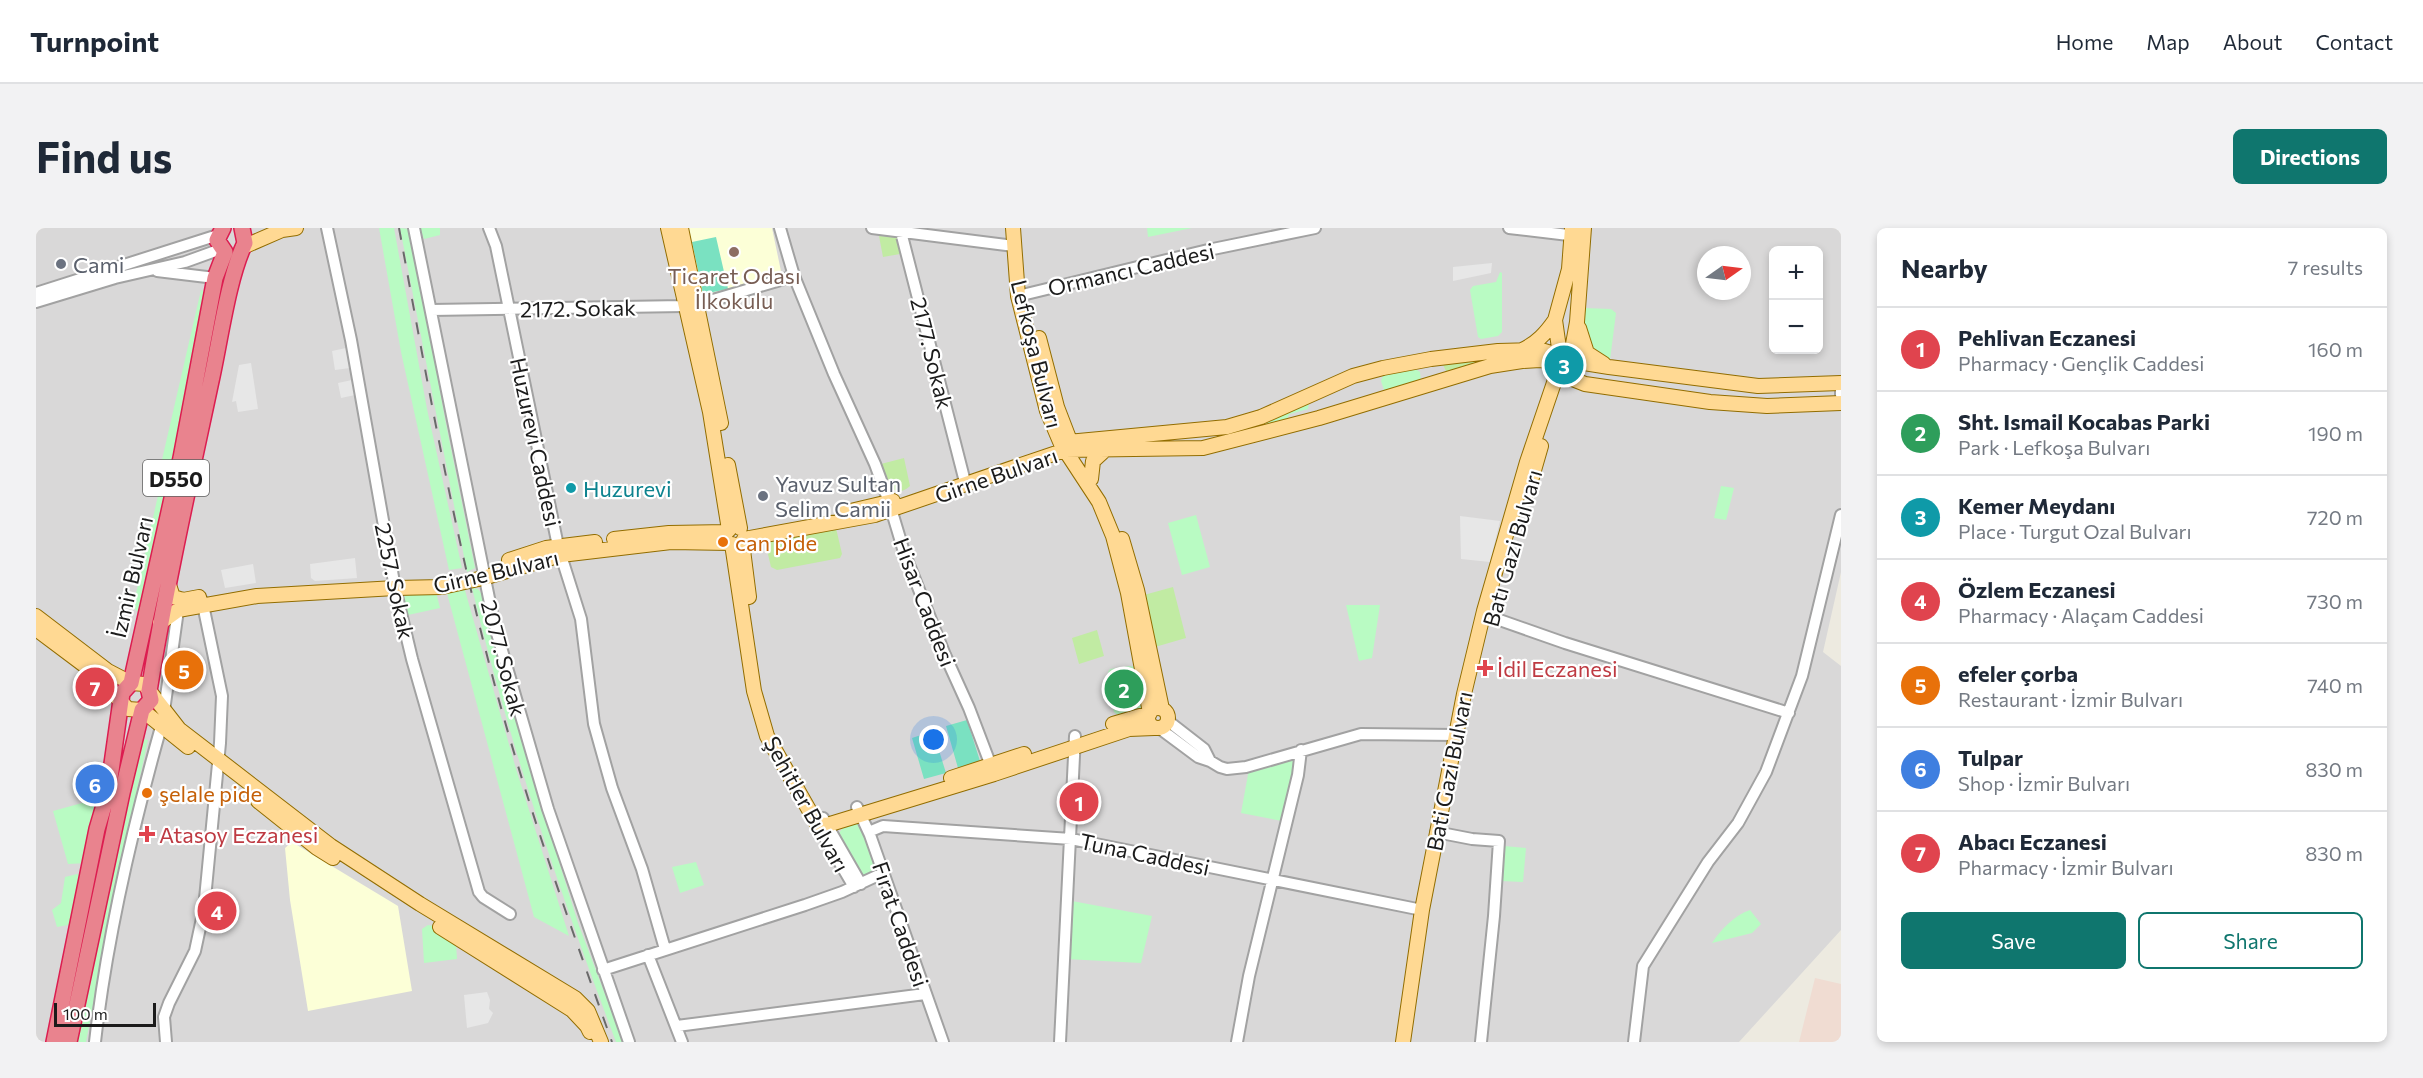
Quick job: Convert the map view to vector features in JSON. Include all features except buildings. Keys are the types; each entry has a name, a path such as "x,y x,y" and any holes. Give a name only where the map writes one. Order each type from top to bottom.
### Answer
{"highway":[{"name":"İzmir Bulvarı","path":"226,240 245,239 244,229"},
{"name":"İzmir Bulvarı","path":"54,1042 98,829 108,792 122,693 131,683 181,458 216,278 226,240"},
{"name":"İzmir Bulvarı","path":"69,1042 122,792 142,710 151,700 150,691 160,623 226,240"}],"main road":[{"path":"226,240 296,228"},
{"name":"Şehitler Bulvarı","path":"668,228 690,305"},
{"name":"Şehitler Bulvarı","path":"681,228 690,305 736,536 767,709 781,744 822,822"},
{"name":"Lefkoşa Bulvarı","path":"1013,228 1022,295 1067,446 1099,502 1113,536 1157,719"},
{"name":"Lefkoşa Bulvarı","path":"1022,228 1022,295"},
{"path":"1521,350 1539,339 1555,320 1578,232"},
{"name":"Bati Gazi Bulvarı","path":"1403,1042 1422,910 1439,833 1455,735 1527,462 1564,364 1577,322 1578,232"},
{"path":"1555,320 1564,364"},
{"path":"1577,322 1587,353 1609,367"},
{"path":"1067,446 1227,427 1261,417 1353,376 1383,368 1464,355 1521,350 1541,350 1564,364 1585,384 1710,402 1767,405 1841,403"},
{"path":"1067,446 1106,450 1203,448 1319,418 1490,366 1540,360 1758,386 1841,383"},
{"name":"Girne Bulvarı","path":"890,506 964,478 1067,446"},
{"name":"Girne Bulvarı","path":"160,623 178,610 203,601 255,589 394,584 483,574 546,548 560,550 669,533 736,536 890,506 1067,446"},
{"name":"Lefkoşa Bulvarı","path":"1067,446 1091,479 1120,533 1129,559 1157,719"},
{"path":"1091,479 1093,461 1106,450"},
{"name":"Girne Bulvarı","path":"168,582 173,597 178,600 203,601"},
{"name":"Batı Gazi Bulvarı","path":"1409,1042 1439,833 1487,614"},
{"path":"36,616 108,671 131,683 140,682 150,691 179,729 316,848 573,1010 587,1026 594,1042"},
{"path":"38,633 92,671 133,711 142,710 160,727 218,765 330,846 420,904 575,998 588,1011 601,1042"},
{"path":"822,822 993,770 1140,716 1157,719"}],"street":[{"name":"2257. Sokak","path":"327,228 351,340 394,584 412,659 479,892 510,914"},
{"name":"2077. Sokak","path":"414,228 483,574 527,741 567,868 629,1042"},
{"name":"Huzurevi Caddesi","path":"489,228 496,246 560,550 581,619 594,724 612,788 642,869 665,949"},
{"name":"Huzurevi Caddesi","path":"496,246 497,228"},
{"name":"Hisar Caddesi","path":"780,228 794,276 890,506 904,552 993,770"},
{"path":"872,228 1014,246"},
{"path":"1255,228 1255,240"},
{"name":"Ormancı Caddesi","path":"1022,295 1315,228"},
{"path":"1509,228 1578,232"},
{"name":"2177. Sokak","path":"900,230 964,478"},
{"path":"36,302 106,280 185,262 226,240"},
{"path":"36,292 226,240"},
{"path":"150,270 216,278"},
{"name":"2172. Sokak","path":"431,310 690,305 794,276"},
{"path":"1841,388 1841,395"},
{"path":"1634,1042 1643,966 1754,796 1789,713 1812,639 1841,515"},
{"path":"166,1042 164,1017 195,951 204,909 221,735 222,696 203,601"},
{"path":"164,711 178,610"},
{"path":"1487,614 1565,643 1789,713"},
{"path":"1157,719 1204,749 1210,761 1227,769 1236,769 1361,734 1455,735"},
{"path":"95,1042 122,884 144,785 160,727"},
{"path":"199,746 212,743 221,735"},
{"path":"1060,1042 1076,741"},
{"path":"1236,1042 1249,976 1299,775 1301,750"},
{"name":"Fırat Caddesi","path":"858,811 870,835 943,1042"},
{"name":"Şehitler Bulvarı","path":"822,822 858,885"},
{"name":"Tuna Caddesi","path":"870,835 874,827 883,826 1071,839 1422,910"},
{"path":"1439,833 1499,841 1481,1042"},
{"path":"603,970 805,905 883,873"},
{"path":"648,955 682,1042"},
{"path":"676,1026 925,994"}],"shaded area":[{"path":"36,228 1841,228 1841,572 1823,652 1841,666 1841,930 1739,1042 36,1042"},
{"name":"Ticaret Odası İlkokulu","path":"686,228 772,228 782,276 702,295"},
{"path":"1492,263 1491,273 1453,281 1453,267"},
{"path":"346,348 350,368 335,370 332,351"},
{"path":"251,363 258,409 238,412 236,401 232,402 239,365"},
{"path":"352,380 355,395 341,398 338,383"},
{"path":"1460,516 1500,521 1490,562 1461,559"},
{"path":"355,558 357,578 315,581 311,578 310,564"},
{"path":"253,564 256,583 225,588 221,570"},
{"path":"292,842 398,906 412,991 308,1011 290,900 285,848"},
{"path":"1815,978 1841,984 1841,1042 1799,1042"},
{"path":"487,992 490,1000 489,1009 493,1013 488,1023 467,1028 464,995"}],"green space":[{"path":"379,228 394,228 427,409 462,568 449,570 401,352"},
{"path":"400,228 408,229 412,236 475,568 467,572"},
{"path":"420,228 440,228 440,235 424,239"},
{"path":"1147,228 1192,228 1148,237"},
{"path":"879,236 897,237 900,254 883,257"},
{"path":"716,237 728,289 703,294 692,242"},
{"path":"1500,272 1502,273 1502,332 1498,336 1481,339 1478,337 1470,290 1473,286 1496,282"},
{"path":"201,290 207,292 171,464 161,464"},
{"path":"1584,308 1611,309 1616,313 1610,360 1607,361 1588,350 1581,331"},
{"path":"1532,352 1447,373 1443,365 1444,362"},
{"path":"1414,368 1420,372 1421,381 1384,390 1381,381 1383,375"},
{"path":"1309,403 1308,409 1290,414 1285,421 1245,432 1242,428"},
{"path":"904,458 910,486 904,490 894,490 881,464"},
{"path":"1721,486 1734,488 1726,520 1714,518"},
{"path":"159,491 164,494 140,614 133,607"},
{"path":"1196,515 1210,567 1182,575 1168,523"},
{"path":"836,528 842,554 840,558 777,570 771,567 765,543 769,540"},
{"path":"464,587 516,769 569,936 534,917 448,597 447,590"},
{"path":"1173,587 1186,638 1155,647 1144,595"},
{"path":"472,588 478,589 481,593 520,736 578,923 623,1042 616,1042 537,817 502,703"},
{"path":"436,592 440,608 408,615 402,599 408,593"},
{"path":"1346,605 1380,605 1372,658 1359,661"},
{"path":"1097,630 1104,656 1079,664 1072,638"},
{"path":"1135,667 1141,707 1139,710 1119,716 1114,712 1108,672 1110,669"},
{"path":"967,720 980,761 958,768 946,726"},
{"path":"933,731 946,773 924,779 912,738"},
{"path":"143,739 148,740 111,908 86,1042 75,1042"},
{"path":"1297,757 1282,821 1241,813 1249,769"},
{"path":"100,798 88,863 68,864 53,811"},
{"path":"860,819 880,868 861,877 840,840 839,833 844,826"},
{"path":"1504,846 1526,848 1523,882 1501,881"},
{"path":"696,862 704,885 680,893 672,867"},
{"path":"77,874 84,877 73,924 57,927 52,910 61,903 65,877"},
{"path":"1072,901 1152,916 1141,963 1066,959"},
{"path":"1750,910 1761,924 1752,933 1712,943 1729,923"},
{"path":"428,925 434,926 456,944 457,959 424,963 422,929"}],"railway":[{"path":"399,228 452,503 490,667 532,809 612,1042"}],"place":[{"name":"Ticaret Odası İlkokulu","path":"734,252"},
{"name":"Cami","path":"61,264"},
{"name":"Kemer Meydanı","path":"1564,365"},
{"name":"Huzurevi","path":"571,488"},
{"name":"Yavuz Sultan Selim Camii","path":"763,496"},
{"name":"can pide","path":"723,542"},
{"name":"İdil Eczanesi","path":"1485,668"},
{"name":"efeler çorba","path":"184,670"},
{"name":"Abacı Eczanesi","path":"95,687"},
{"name":"Sht. Ismail Kocabas Parki","path":"1124,689"},
{"name":"Tulpar","path":"95,784"},
{"name":"şelale pide","path":"147,793"},
{"name":"Pehlivan Eczanesi","path":"1079,802"},
{"name":"Atasoy Eczanesi","path":"147,834"},
{"name":"Özlem Eczanesi","path":"217,911"}]}
